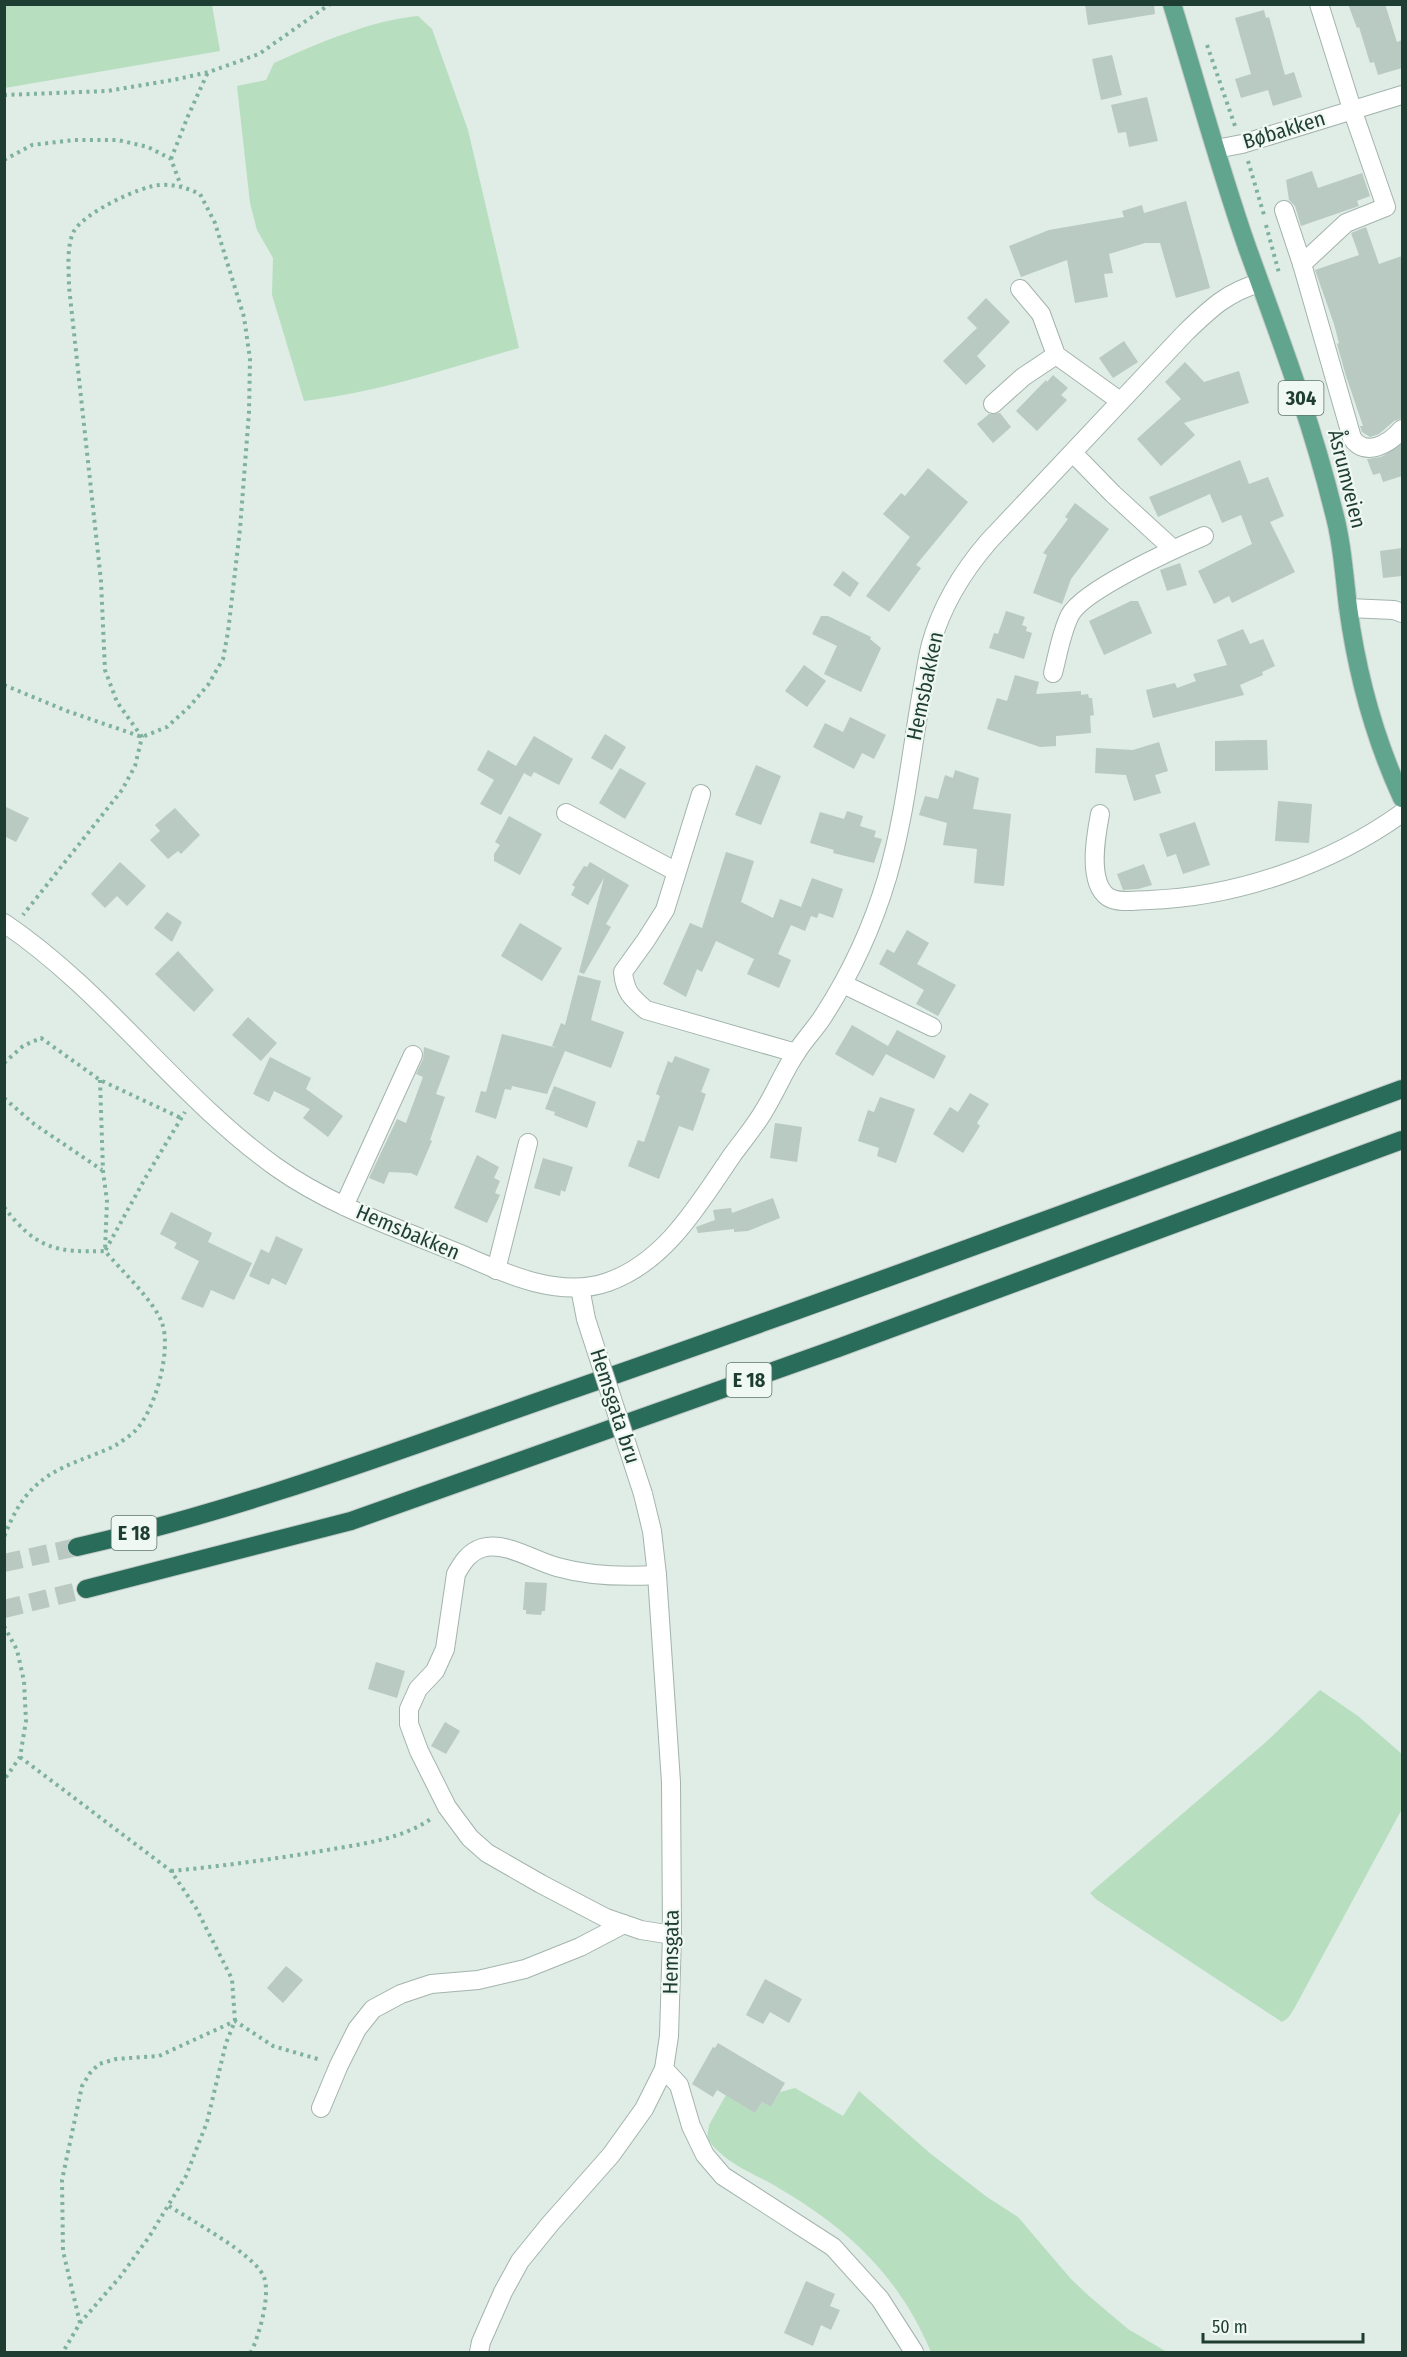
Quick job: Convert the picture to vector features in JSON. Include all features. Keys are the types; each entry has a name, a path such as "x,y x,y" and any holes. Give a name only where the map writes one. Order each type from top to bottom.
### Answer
{"highway":[{"name":"E 18","path":"76,1547 192,1518 334,1473 861,1287 1402,1089"},
{"name":"E 18","path":"86,1590 351,1521 838,1348 1402,1140"}],"main road":[{"name":"Åsrumveien","path":"1172,4 1260,283 1311,427 1334,511 1348,608 1367,704 1396,766 1402,798"}],"street":[{"name":"Bøbakken","path":"1302,264 1346,223 1386,207 1352,109 1320,4"},
{"name":"Bøbakken","path":"1216,149 1242,144 1402,95"},
{"path":"1284,210 1302,264 1352,438 1356,445 1365,450 1372,449 1395,438 1402,429"},
{"name":"Hemsbakken","path":"11,923 59,965 229,1128 276,1167 344,1206 496,1270 543,1284 580,1288 605,1283 629,1273 651,1258 669,1241 764,1111 796,1053 843,984 874,916 887,877 900,829 931,644 954,588 972,561 1120,401 1218,302 1243,287 1260,283"},
{"path":"1020,289 1041,314 1056,354 1120,401"},
{"path":"993,404 1023,376 1056,354"},
{"path":"1073,453 1113,494 1173,549"},
{"path":"1053,673 1062,635 1074,608 1093,593 1173,549 1204,536"},
{"path":"1348,608 1394,610 1402,613"},
{"path":"701,794 664,910 623,972 624,986 632,998 646,1010 796,1053"},
{"path":"566,813 675,871"},
{"path":"1100,814 1096,840 1096,874 1101,889 1109,898 1121,901 1196,894 1248,884 1296,871 1382,828 1402,813"},
{"path":"843,984 932,1027"},
{"path":"344,1206 413,1055"},
{"path":"496,1270 528,1143"},
{"name":"Hemsgata bru","path":"580,1288 586,1319 643,1494"},
{"name":"Hemsgata","path":"479,2352 481,2342 499,2302 520,2261 611,2155 644,2109 664,2069 669,2036 672,1935 671,1782 657,1575 652,1531 643,1494"},
{"path":"657,1575 629,1577 591,1574 557,1567 501,1547 483,1548 470,1554 456,1574 445,1649 435,1671 418,1689 409,1709 409,1724 447,1807 470,1838 487,1853 606,1918 641,1930 672,1935"},
{"path":"321,2108 357,2029 373,2009 401,1994 431,1984 478,1980 525,1969 580,1947 624,1924"},
{"path":"664,2069 679,2085 691,2126 705,2155 723,2176 833,2247 880,2299 914,2352"}],"path":[{"path":"4,95 107,92 209,72 259,54 330,4"},
{"path":"181,186 171,159 209,72"},
{"path":"4,160 32,145 74,140 118,140 148,147 171,159"},
{"path":"4,685 67,711 142,737 167,727 189,708 208,685 223,659 240,529 249,412 250,359 244,317 210,214 201,194 181,186 157,185 108,204 88,216 74,231 70,250 69,287 101,581 105,670 117,702 142,737 135,766 122,790 11,923"},
{"path":"4,1063 23,1046 41,1038 100,1080 181,1118"},
{"path":"4,1537 33,1486 50,1473 116,1445 135,1431 146,1414 159,1381 166,1340 162,1322 150,1304 105,1251 107,1201 103,1171 100,1080"},
{"path":"105,1251 181,1118 196,1097"},
{"path":"4,1098 34,1124 103,1171"},
{"path":"4,1207 26,1232 47,1246 73,1252 105,1251"},
{"path":"4,1626 17,1650 24,1681 26,1721 20,1758 4,1780"},
{"path":"20,1758 171,1871 196,1908 232,1978 235,2020 226,2043 207,2122 186,2176 169,2206 120,2277 80,2323 63,2352"},
{"path":"171,1871 232,1864 370,1842 420,1827 447,1807"},
{"path":"235,2020 273,2046 339,2065"},
{"path":"80,2323 63,2251 62,2180 82,2086 99,2064 116,2059 159,2056 235,2020"},
{"path":"169,2206 251,2260 264,2276 266,2299 251,2352"}],"green space":[{"path":"5,4 212,5 220,51 5,88"},
{"path":"418,16 432,29 468,130 519,348 386,386 304,401 272,295 273,258 257,230 250,203 237,86 266,80 274,63 326,41 382,22"},
{"path":"1320,1690 1358,1716 1402,1754 1402,1809 1294,2009 1282,2022 1097,1900 1090,1893 1266,1742"},
{"path":"795,2088 843,2116 859,2091 931,2154 987,2197 1018,2217 1071,2279 1089,2296 1128,2329 1167,2352 931,2352 904,2301 870,2258 830,2222 772,2184 732,2162 707,2138 709,2125 726,2095 755,2113 762,2102 771,2107 780,2092"}],"building":[{"path":"1085,4 1154,4 1155,14 1088,25"},
{"path":"1348,4 1385,4 1397,42 1402,40 1402,68 1378,75 1374,62 1370,63 1359,27 1357,28"},
{"path":"1264,10 1266,18 1269,17 1285,75 1294,72 1302,97 1273,106 1268,90 1241,98 1235,79 1251,74 1235,18"},
{"path":"1112,55 1122,95 1101,100 1092,59"},
{"path":"1147,97 1158,141 1129,147 1126,132 1118,133 1111,105"},
{"path":"1312,171 1318,188 1362,173 1370,196 1357,201 1359,206 1301,226 1295,206 1289,200 1286,180"},
{"path":"1186,201 1210,288 1176,298 1160,243 1145,243 1109,254 1113,273 1104,274 1108,297 1075,303 1067,260 1021,277 1009,246 1049,230 1124,217 1122,211 1142,205 1144,213"},
{"path":"1366,227 1379,264 1402,256 1402,418 1394,421 1379,434 1370,437 1362,432 1360,426 1363,426 1346,376 1334,324 1315,270 1359,255 1351,233"},
{"path":"986,298 1010,322 977,356 986,366 966,385 943,361 977,328 967,318"},
{"path":"1124,341 1138,362 1113,378 1099,358"},
{"path":"1185,362 1204,382 1239,371 1249,403 1184,423 1195,435 1161,466 1137,439 1181,399 1165,382"},
{"path":"1053,375 1068,388 1061,395 1067,400 1037,431 1016,411"},
{"path":"1000,413 1011,427 993,443 977,424 989,414"},
{"path":"1402,444 1402,476 1383,482 1380,473 1373,475 1367,459 1381,457"},
{"path":"1240,460 1249,484 1268,477 1284,516 1270,522 1295,572 1232,603 1229,596 1214,604 1198,571 1252,544 1241,515 1222,523 1210,494 1158,517 1149,497"},
{"path":"928,468 968,502 916,565 921,568 889,612 866,596 910,537 883,514 901,493 905,496"},
{"path":"1075,503 1109,529 1071,579 1062,604 1033,593 1047,555 1043,553 1068,519 1065,517"},
{"path":"1402,548 1402,576 1383,578 1380,551"},
{"path":"1180,563 1187,585 1167,591 1160,570"},
{"path":"843,571 859,583 850,597 833,585"},
{"path":"1131,601 1138,601 1152,633 1104,655 1089,621"},
{"path":"1006,611 1025,617 1022,625 1027,627 1026,631 1032,633 1024,659 989,648 994,633 998,634"},
{"path":"821,616 828,616 871,637 870,639 881,648 861,692 824,674 837,646 812,634"},
{"path":"1243,629 1250,644 1263,639 1275,666 1262,672 1263,675 1240,685 1244,695 1153,718 1146,690 1175,683 1177,688 1196,681 1193,674 1227,665 1217,640"},
{"path":"804,665 826,681 807,707 785,691"},
{"path":"1015,675 1039,682 1036,694 1081,691 1081,695 1088,694 1089,698 1092,698 1094,715 1090,716 1091,733 1056,736 1056,746 1040,747 987,729 997,698 1007,701"},
{"path":"850,717 886,735 874,759 862,753 854,769 813,747 825,723 843,732"},
{"path":"605,734 626,747 612,770 591,758"},
{"path":"534,736 573,759 559,785 534,772 531,777 524,773 501,815 480,804 494,780 477,770 488,750 516,766"},
{"path":"1267,740 1268,770 1215,771 1215,741"},
{"path":"1159,742 1168,771 1155,775 1161,793 1134,801 1126,775 1095,773 1096,748 1133,750"},
{"path":"756,765 781,776 761,825 735,815"},
{"path":"620,768 646,783 625,819 599,803"},
{"path":"955,770 979,778 973,809 1011,814 1004,886 974,883 977,849 943,845 947,823 919,815 925,796 938,799 945,775 953,778"},
{"path":"1278,801 1312,804 1309,843 1275,841"},
{"path":"4,806 29,818 16,842 4,836"},
{"path":"175,808 200,835 181,854 178,851 168,859 150,840 160,831 155,825"},
{"path":"847,811 863,816 860,826 876,831 874,837 882,839 874,863 833,853 834,850 810,843 820,812 844,819"},
{"path":"509,816 542,834 520,875 494,861 494,854 500,845 495,842"},
{"path":"1195,822 1210,865 1183,874 1176,854 1167,857 1159,834"},
{"path":"726,852 754,861 741,902 773,918 780,899 801,907 812,878 843,889 833,918 819,913 817,918 811,916 805,931 791,925 778,954 791,960 779,988 747,974 754,959 716,941 702,972 697,969 686,997 663,984 690,923 702,928"},
{"path":"120,862 146,886 127,906 117,896 105,908 91,894"},
{"path":"590,862 629,885 606,924 611,927 584,974 579,972 604,878 588,905 571,895 575,887 572,885 584,866 587,867"},
{"path":"1144,864 1152,885 1123,890 1117,874"},
{"path":"167,912 182,922 172,942 154,928"},
{"path":"520,923 562,948 542,981 501,956"},
{"path":"907,930 929,943 917,964 956,985 938,1016 916,1004 924,990 879,964 887,949 894,953"},
{"path":"178,951 214,990 194,1012 155,974"},
{"path":"578,975 601,981 591,1020 624,1032 611,1068 565,1051 547,1094 512,1086 511,1090 505,1089 496,1119 475,1112 481,1091 486,1092 502,1034 557,1048 552,1046 561,1023 565,1025"},
{"path":"248,1017 277,1043 261,1061 232,1035"},
{"path":"852,1025 888,1046 897,1030 946,1056 934,1079 886,1054 873,1076 835,1054"},
{"path":"424,1047 450,1056 436,1094 445,1097 430,1140 432,1141 417,1176 411,1173 389,1172 384,1184 369,1178 397,1119 406,1123 423,1077 416,1074 423,1059"},
{"path":"675,1056 710,1069 701,1092 706,1094 693,1131 679,1126 659,1179 628,1166 638,1140 644,1142 660,1096 656,1094 668,1061 672,1063"},
{"path":"270,1057 311,1078 306,1089 343,1116 328,1137 303,1118 310,1109 274,1091 269,1102 253,1094"},
{"path":"554,1086 596,1102 587,1128 545,1109"},
{"path":"970,1093 989,1104 977,1123 980,1126 963,1153 933,1134 950,1107 958,1112"},
{"path":"880,1097 915,1109 896,1163 877,1156 879,1148 858,1141 868,1110 874,1112"},
{"path":"775,1123 802,1127 797,1162 770,1158"},
{"path":"477,1155 499,1167 494,1178 500,1181 495,1193 500,1195 487,1223 454,1208"},
{"path":"543,1158 573,1167 565,1192 561,1190 560,1196 534,1188"},
{"path":"773,1198 780,1218 748,1231 734,1232 734,1229 698,1233 696,1227 715,1220 713,1210 731,1208 732,1213"},
{"path":"171,1212 212,1233 208,1242 252,1263 234,1300 211,1290 203,1308 181,1299 199,1261 174,1248 177,1243 160,1234"},
{"path":"276,1236 303,1249 286,1285 272,1278 269,1285 249,1276 261,1249 269,1253"},
{"path":"525,1582 547,1583 545,1611 542,1611 541,1615 526,1614 526,1610 523,1610"},
{"path":"376,1662 405,1671 397,1698 368,1689"},
{"path":"445,1722 460,1731 446,1754 431,1746"},
{"path":"286,1966 303,1980 283,2003 267,1988"},
{"path":"765,1979 802,1999 789,2023 770,2012 763,2024 746,2015"},
{"path":"718,2043 785,2083 771,2107 762,2102 755,2113 717,2090 713,2097 692,2084 713,2047 715,2048"},
{"path":"806,2281 835,2294 830,2306 840,2310 831,2330 821,2325 813,2346 784,2333"}],"tunnel":[{"path":"4,1563 77,1547"},
{"path":"4,1609 86,1589"}]}
